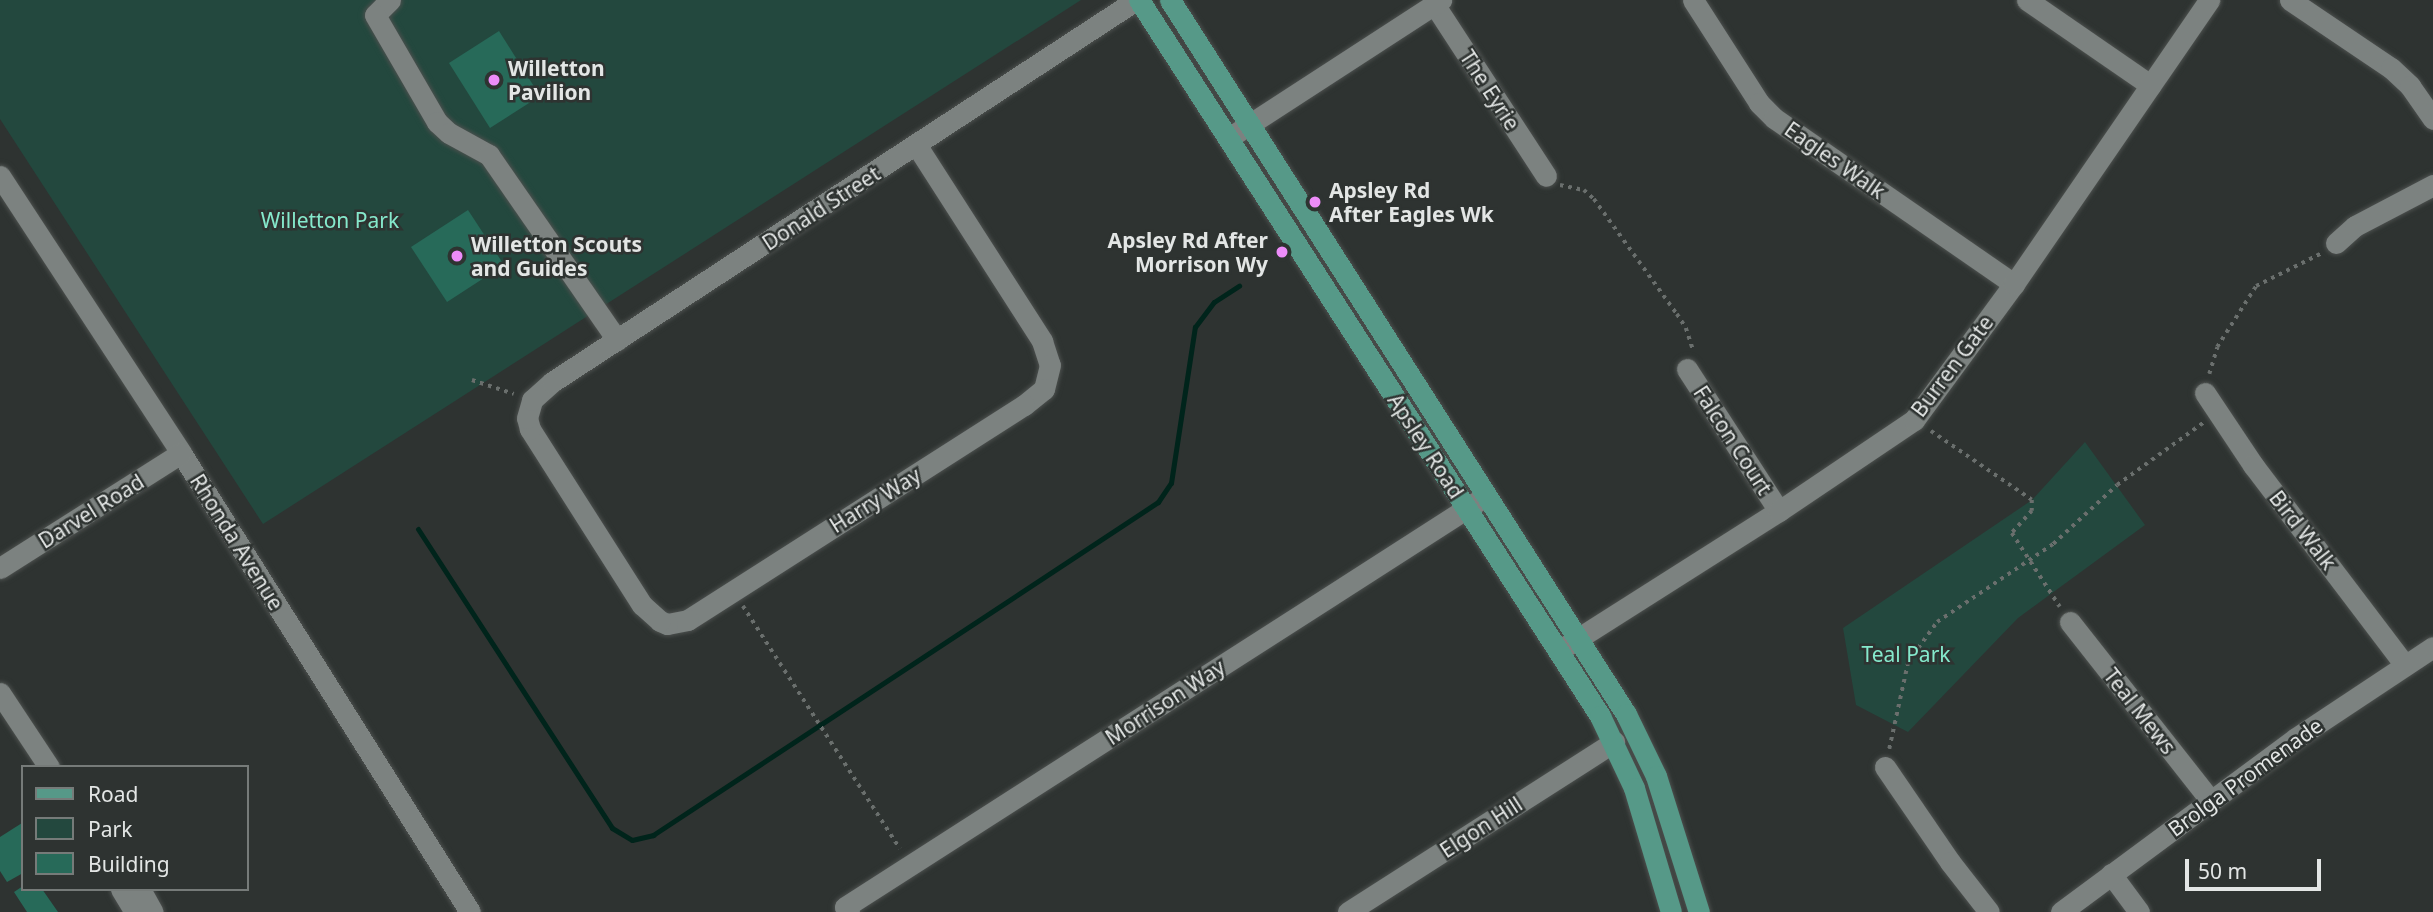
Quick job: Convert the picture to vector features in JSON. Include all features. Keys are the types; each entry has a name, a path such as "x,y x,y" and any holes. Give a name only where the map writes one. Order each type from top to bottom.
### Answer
{"main road":[{"name":"Apsley Road","path":"1138,0 1230,137 1559,651 1614,742 1643,816 1671,912"},
{"name":"Apsley Road","path":"1170,0 1643,744 1699,912"}],"street":[{"path":"390,0 375,15 437,122 449,133 489,155 617,340"},
{"name":"Donald Street","path":"532,400 546,387 617,340 1138,0"},
{"name":"Eagles Walk","path":"1693,0 1759,103 1774,118 2014,284"},
{"path":"2027,0 2150,85"},
{"name":"Burren Gate","path":"1559,651 1779,511 1914,420 2014,284 2209,0"},
{"path":"2290,0 2390,68 2410,86 2433,120"},
{"path":"1230,137 1438,2"},
{"name":"The Eyrie","path":"1438,2 1546,176"},
{"name":"Harry Way","path":"532,400 527,418 530,429 651,615 667,624 688,620 1024,405 1044,389 1050,365 1042,341 917,146"},
{"name":"Rhonda Avenue","path":"0,176 181,453 470,912"},
{"path":"2336,243 2355,226 2433,185"},
{"name":"Falcon Court","path":"1686,369 1779,511"},
{"name":"Bird Walk","path":"2204,393 2216,413 2404,664"},
{"name":"Darvel Road","path":"0,568 181,453"},
{"name":"Morrison Way","path":"844,910 1486,496"},
{"name":"Teal Mews","path":"2070,622 2210,800"},
{"name":"Brolga Promenade","path":"2061,912 2210,800 2404,664 2433,647"},
{"path":"0,693 48,765"},
{"name":"Elgon Hill","path":"1348,912 1614,742"},
{"path":"1885,767 1950,862 1989,912"},
{"path":"2111,874 2139,912"},
{"path":"122,891 135,912"},
{"path":"141,891 153,912"}],"path":[{"path":"1546,176 1566,188 1584,190 1594,199 1686,328 1693,349 1686,369"},
{"path":"2204,393 2217,347 2256,286 2323,253 2336,243"},
{"path":"472,380 532,400"},
{"path":"1885,767 1908,662 1937,622 2053,544 2117,485 2216,413"},
{"path":"1914,420 2032,500 2032,511 2012,533 2070,622"},
{"path":"733,590 828,734 910,866"}],"green space":[{"name":"Willetton Park","path":"0,0 1081,0 263,524 0,119"},
{"name":"Teal Park","path":"2085,442 2145,525 2018,618 1908,732 1856,705 1843,628 2032,500"}],"building":[{"name":"Willetton Pavilion","path":"499,31 540,96 490,128 449,63"},
{"name":"Willetton Scouts and Guides","path":"468,210 504,265 447,302 411,247"},
{"path":"21,824 21,874 7,882 0,871 0,837"},
{"path":"21,887 21,891 43,891 58,912 27,912 14,892"}],"waterway":[{"path":"418,529 612,828 632,840 653,835 1158,502 1171,483 1195,327 1214,302 1239,286"}],"place":[{"name":"Willetton Pavilion","path":"494,80"},
{"name":"Apsley Rd After Eagles Wk","path":"1315,202"},
{"name":"Apsley Rd After Morrison Wy","path":"1282,252"},
{"name":"Willetton Scouts and Guides","path":"457,256"}]}
